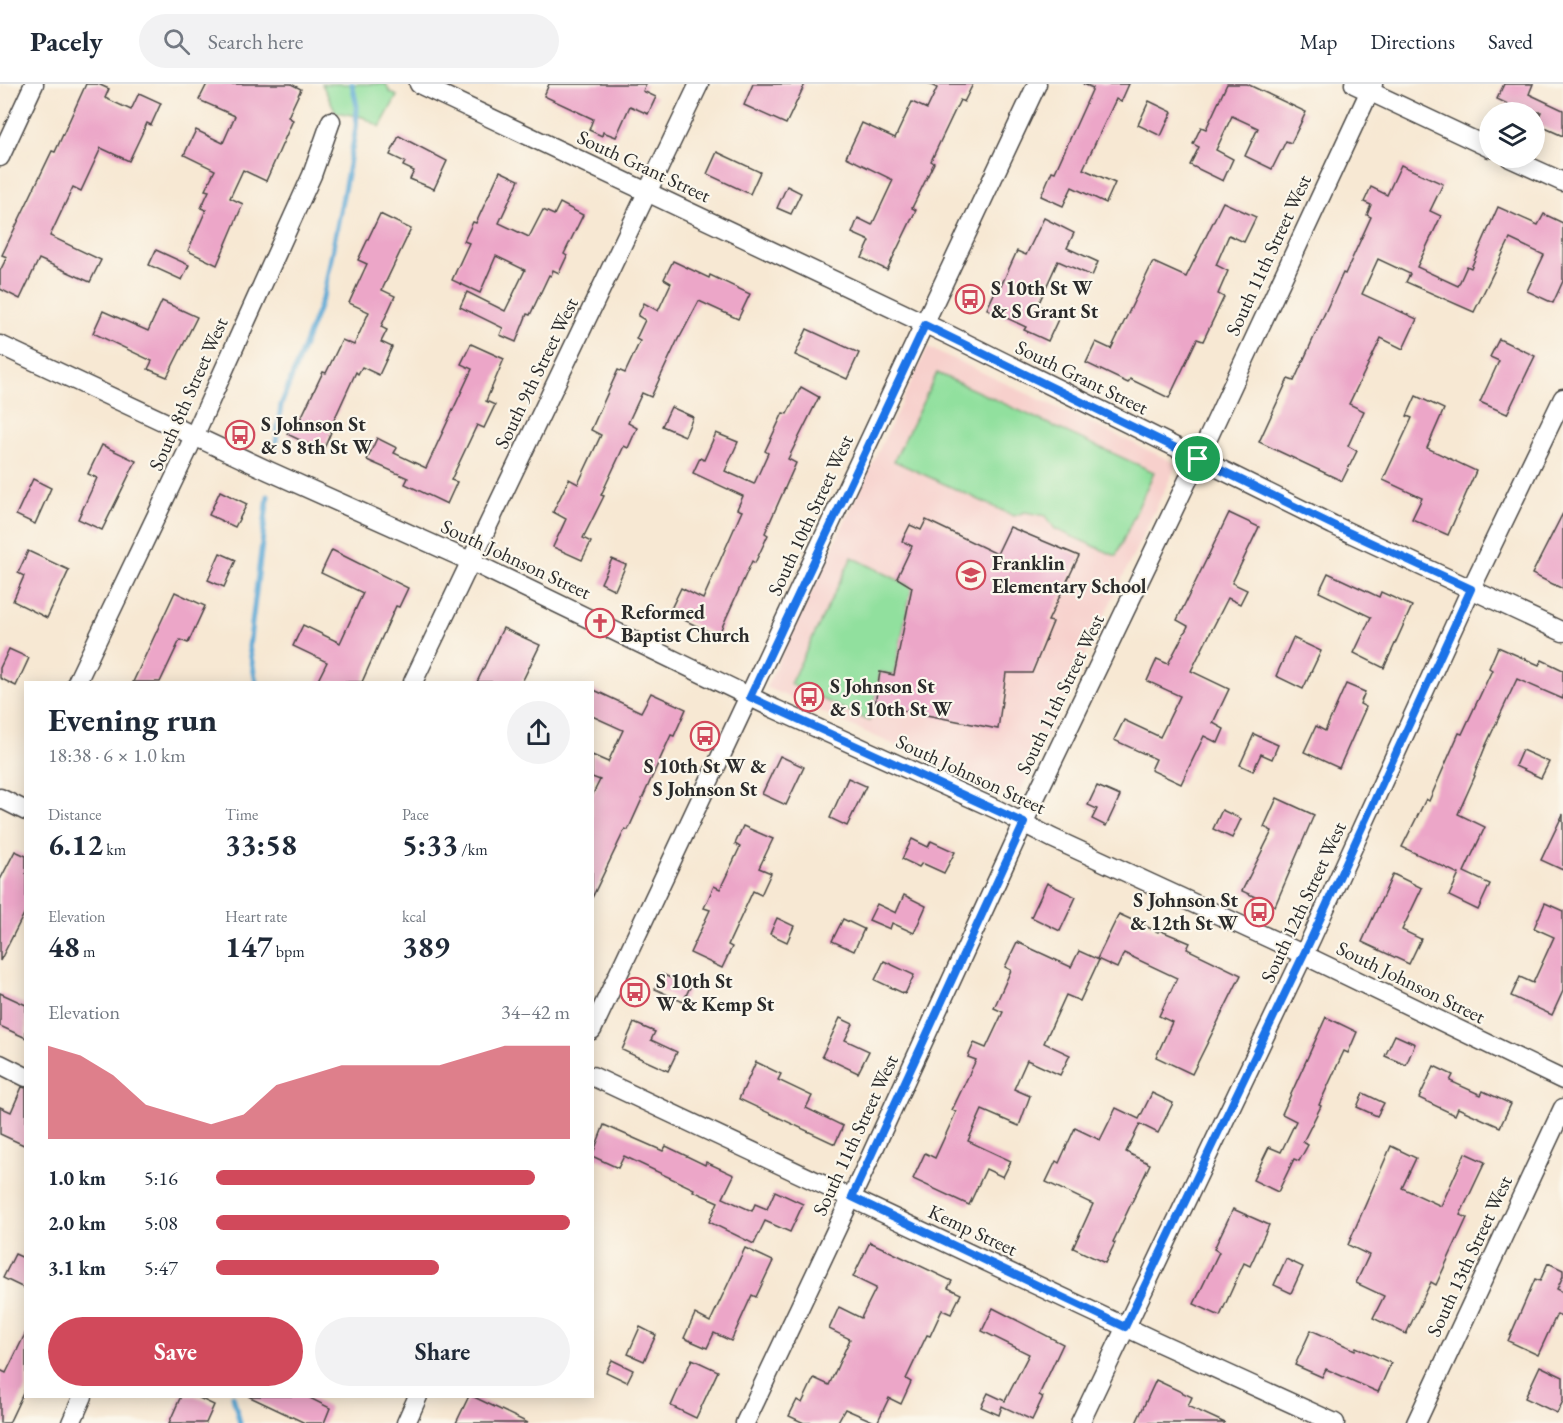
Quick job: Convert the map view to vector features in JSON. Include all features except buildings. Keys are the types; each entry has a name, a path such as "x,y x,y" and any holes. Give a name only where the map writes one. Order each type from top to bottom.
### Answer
{"street":[{"path":"0,158 34,84"},
{"name":"South Grant Street","path":"419,84 925,325 1333,525 1563,632"},
{"name":"South 9th Street West","path":"413,681 699,84"},
{"name":"South 10th Street West","path":"594,1026 1037,84"},
{"path":"1365,86 1479,143"},
{"name":"South 11th Street West","path":"745,1423 1024,823 1198,459 1365,86"},
{"name":"South 8th Street West","path":"77,681 195,436 312,175 331,121"},
{"path":"1532,168 1563,182"},
{"name":"South Johnson Street","path":"0,345 470,561 750,697 1303,954 1563,1080"},
{"name":"South 12th Street West","path":"1080,1423 1303,954 1471,589 1563,398"},
{"path":"0,798 23,803"},
{"path":"0,1064 24,1076"},
{"name":"Kemp Street","path":"594,1077 1125,1327 1335,1423"},
{"name":"South 13th Street West","path":"1416,1423 1563,1108"},
{"path":"70,1423 82,1398"},
{"path":"406,1423 417,1398"}],"shaded area":[{"name":"Franklin Elementary School","path":"928,347 1177,464 1016,800 766,687"}],"green space":[{"path":"322,84 386,84 390,92 397,96 380,127 363,117 336,112"},
{"path":"937,373 1154,472 1116,556 1055,529 1046,516 1025,512 1014,516 894,461"},
{"path":"852,557 912,587 894,675 880,672 875,705 869,721 790,684"}],"waterway":[{"path":"275,450 281,405 324,294 356,128 357,106 352,84"},
{"path":"256,681 249,647 268,496"},
{"path":"234,1398 240,1423"}],"place":[{"name":"S 10th St W & S Grant St","path":"970,299"},
{"name":"S Johnson St & S 8th St W","path":"240,435"},
{"name":"Franklin Elementary School","path":"971,575"},
{"name":"Reformed Baptist Church","path":"600,623"},
{"name":"S Johnson St & S 10th St W","path":"809,697"},
{"name":"S 10th St W & S Johnson St","path":"705,736"},
{"name":"S Johnson St & 12th St W","path":"1259,912"},
{"name":"S 10th St W & Kemp St","path":"635,992"}],"route":[{"path":"925,325 1198,459 1471,589 1311,939 1125,1327 852,1197 1024,823 750,697 925,325"}]}
